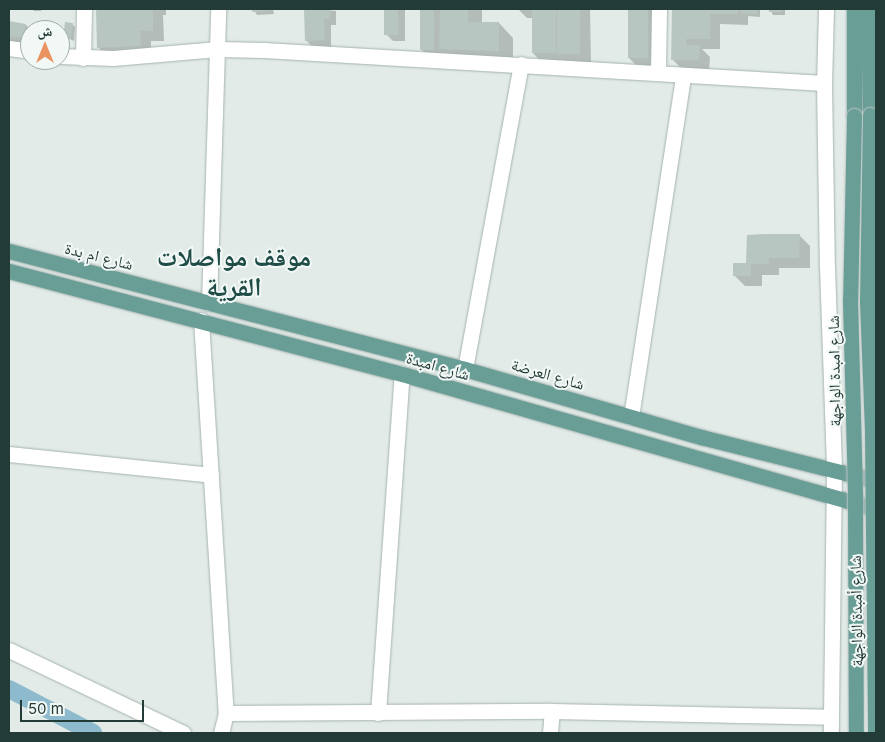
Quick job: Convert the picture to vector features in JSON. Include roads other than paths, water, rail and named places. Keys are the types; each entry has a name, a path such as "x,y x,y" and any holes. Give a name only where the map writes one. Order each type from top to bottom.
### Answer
{"main road":[{"name":"شارع امبدة الواجهة","path":"854,9 850,300 855,497 856,733"},
{"path":"868,9 870,115 867,300 874,484"},
{"name":"شارع ام بدة","path":"9,251 209,303"},
{"name":"شارع امبدة","path":"9,271 402,374 854,505 876,509"},
{"name":"شارع العرضة","path":"209,303 465,369 631,417 834,470 874,484"},
{"path":"284,342 288,323"},
{"name":"شارع أمبدة الواجهة","path":"874,484 874,733"}],"street":[{"path":"83,58 84,9"},
{"path":"209,303 218,9"},
{"path":"658,73 659,9"},
{"path":"826,9 824,83 827,267 834,470 831,733"},
{"path":"70,57 83,58 218,49 339,53 683,76 824,83"},
{"path":"465,369 521,64"},
{"path":"631,417 683,76"},
{"path":"201,320 226,712 221,733"},
{"path":"378,713 402,374"},
{"path":"9,454 212,475"},
{"path":"9,650 183,733"},
{"path":"226,712 552,711 831,717"},
{"path":"550,733 552,711"}],"waterway":[{"path":"9,689 93,733"}],"district":[{"name":"موقف مواصلات القرية","path":"234,272"}]}
